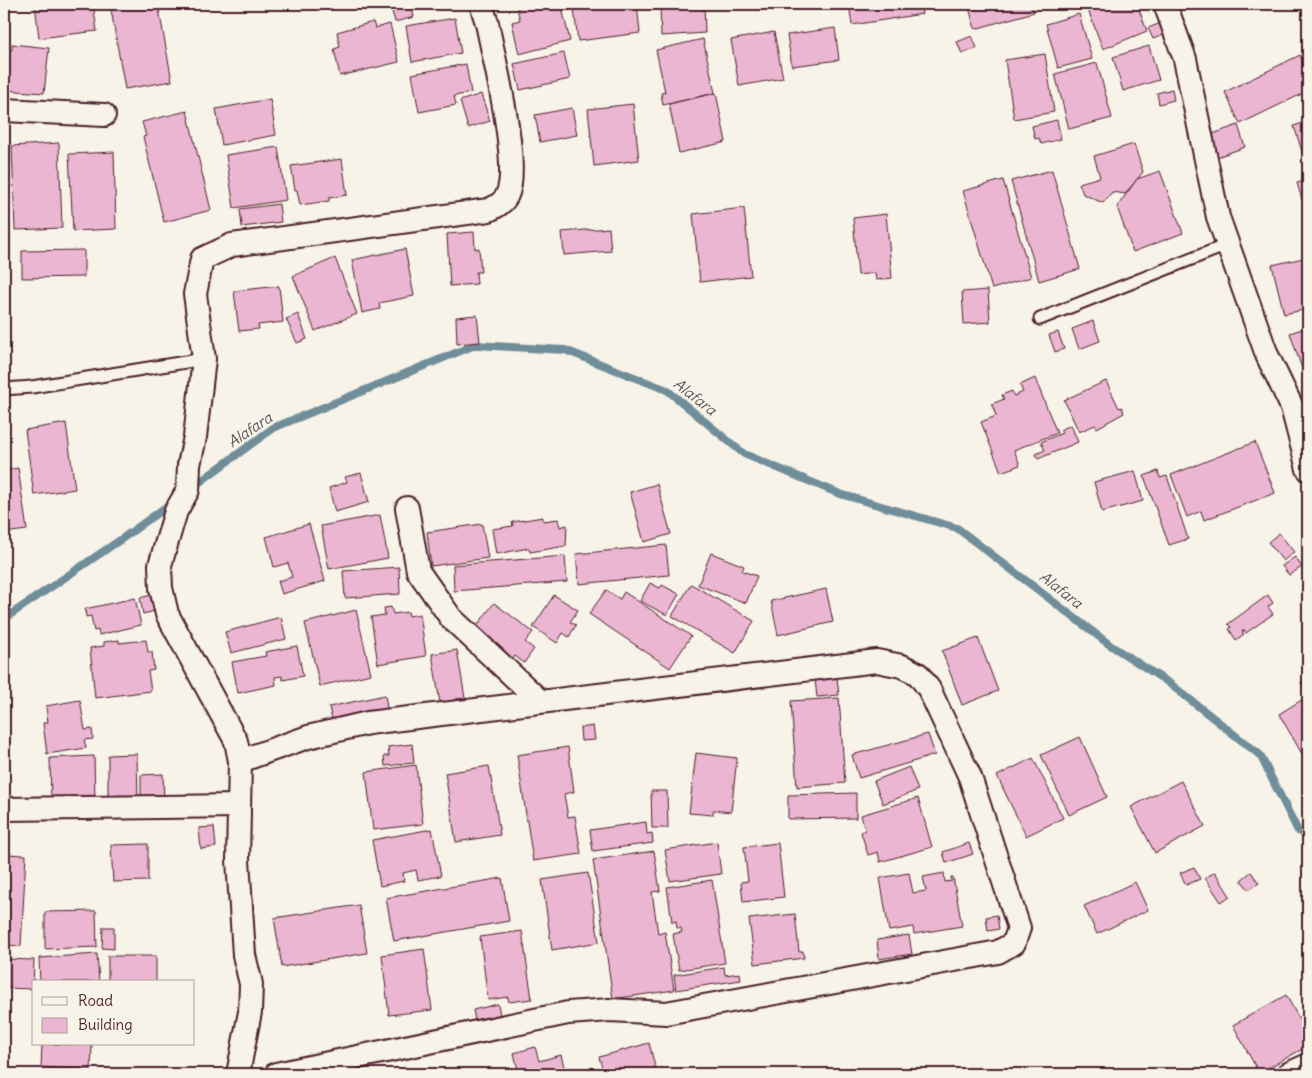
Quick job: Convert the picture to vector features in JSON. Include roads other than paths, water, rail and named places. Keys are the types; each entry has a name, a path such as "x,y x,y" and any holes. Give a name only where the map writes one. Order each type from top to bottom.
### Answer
{"street":[{"path":"238,1074 250,1012 251,984 244,955 238,860 240,761 236,742 167,614 161,588 160,565 176,511 188,490 189,464 204,359 195,294 202,259 232,245 489,210 501,204 507,194 512,158 487,23 481,4"},
{"path":"1165,4 1185,59 1218,217 1267,355 1292,407 1308,469"},
{"path":"4,110 104,116"},
{"path":"407,508 418,571 451,618 540,701"},
{"path":"240,761 308,738 368,723 877,661 902,666 918,674 929,688 970,777 1019,928 1014,943 998,952 666,1013 610,1010 568,1013 276,1074"},
{"path":"4,809 240,806"},
{"path":"1288,1074 1308,1065"}],"lane":[{"path":"1040,319 1227,245"},
{"path":"4,389 32,387 204,359"}],"waterway":[{"name":"Alafara","path":"193,487 273,428 475,345 565,350 667,390 744,454 840,494 957,528 1110,645 1169,683 1260,755 1298,831 1308,836"},
{"name":"Alafara","path":"4,619 174,501"}]}
